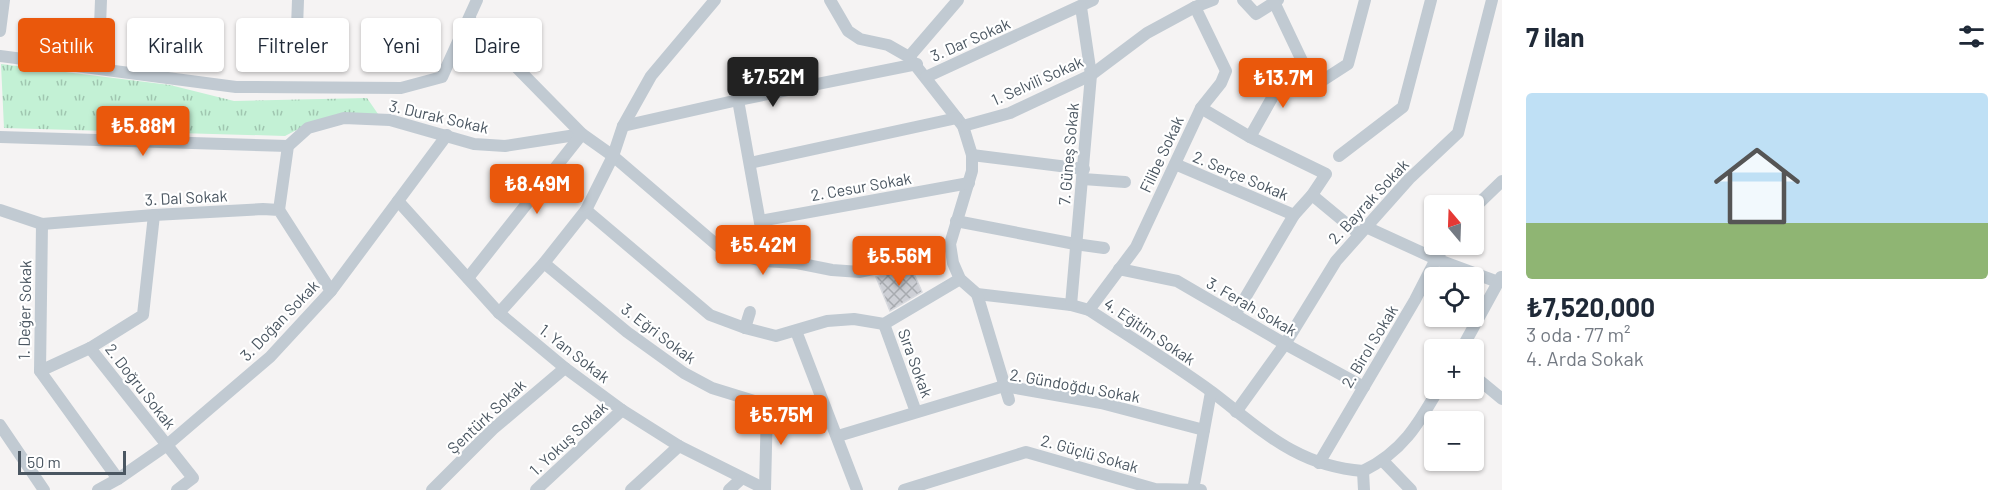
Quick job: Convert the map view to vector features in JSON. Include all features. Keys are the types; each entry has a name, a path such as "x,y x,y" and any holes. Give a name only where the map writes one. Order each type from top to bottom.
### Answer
{"street":[{"path":"0,31 4,0"},
{"path":"100,18 101,0"},
{"path":"297,18 298,0"},
{"path":"469,18 477,0"},
{"path":"499,313 544,263 586,210 613,156 623,126 651,76 715,0"},
{"path":"830,0 848,31 860,39 888,45 913,61 960,122 972,155 972,171 950,244 953,263 960,279 977,294 1009,400"},
{"path":"623,126 913,61 958,0"},
{"name":"3. Dar Sokak","path":"926,77 1093,0"},
{"name":"1. Selvili Sokak","path":"750,163 1010,113 1091,75 1147,33 1213,0"},
{"path":"1243,0 1256,14 1276,1 1314,86 1348,64 1365,0"},
{"path":"1339,156 1403,107 1431,0"},
{"name":"2. Bayrak Sokak","path":"1236,412 1284,344 1336,261 1409,179 1458,133 1492,0"},
{"name":"7. Güneş Sokak","path":"1071,305 1091,75 1081,7"},
{"name":"Filibe Sokak","path":"1089,310 1136,247 1201,108 1221,82 1226,71 1196,7"},
{"path":"0,56 236,87 401,88 442,77 453,53"},
{"path":"1250,137 1281,82 1306,70"},
{"path":"521,72 582,134 613,156 724,252 763,261 797,263 832,270 860,272 892,265 950,244"},
{"path":"738,100 764,245"},
{"path":"1201,108 1250,137 1326,174 1312,195 1294,215 1234,315"},
{"name":"3. Durak Sokak","path":"288,146 308,128 344,118 390,120 474,144 505,147 582,134"},
{"path":"468,278 582,134"},
{"name":"3. Doğan Sokak","path":"98,490 118,479 166,445 270,357 331,291 447,135"},
{"path":"0,137 288,146 279,210 331,291"},
{"path":"972,155 1125,182"},
{"name":"2. Serçe Sokak","path":"1175,164 1294,215"},
{"path":"1484,198 1502,181"},
{"name":"2. Cesur Sokak","path":"760,221 969,183"},
{"path":"1312,195 1363,231 1436,259 1500,279 1467,339"},
{"name":"1. Yan Sokak","path":"399,201 499,313 565,368 622,410 679,446 765,490"},
{"name":"3. Dal Sokak","path":"0,210 42,224 154,215 279,210"},
{"path":"586,210 710,315 776,336 827,321 854,318 884,324 960,279"},
{"path":"40,371 90,348 142,315 154,215"},
{"path":"956,221 1104,248"},
{"name":"1. Değer Sokak","path":"42,224 40,371 118,479"},
{"name":"2. Birol Sokak","path":"1319,463 1415,300 1439,255"},
{"name":"3. Eğri Sokak","path":"544,263 627,332 684,374 712,388 767,405 765,490"},
{"name":"3. Ferah Sokak","path":"1119,269 1177,281 1284,344 1364,387"},
{"name":"4. Eğitim Sokak","path":"977,294 1071,305 1089,310 1211,392 1295,454 1319,463 1347,470 1363,471"},
{"path":"745,328 750,312"},
{"name":"Sıra Sokak","path":"884,324 916,412"},
{"path":"796,331 857,490"},
{"name":"2. Doğru Sokak","path":"90,348 193,478 177,490"},
{"name":"Şentürk Sokak","path":"432,490 493,429 565,368"},
{"path":"1484,384 1502,399"},
{"name":"2. Gündoğdu Sokak","path":"838,436 1004,386 1101,403 1204,430"},
{"path":"1193,490 1211,392"},
{"path":"1364,490 1363,471 1383,461 1415,429 1433,399"},
{"name":"1. Yokuş Sokak","path":"536,490 622,410"},
{"path":"0,425 44,490"},
{"path":"631,490 679,446"},
{"name":"2. Güçlü Sokak","path":"904,490 1027,458 1155,489 1201,490"},
{"path":"1383,461 1411,490"},
{"path":"729,490 741,478"}],"green space":[{"path":"1,64 18,66 18,72 65,72 170,85 234,101 367,98 378,114 314,121 285,136 4,128"}],"building":[{"path":"911,267 922,292 890,311 876,277"}]}
